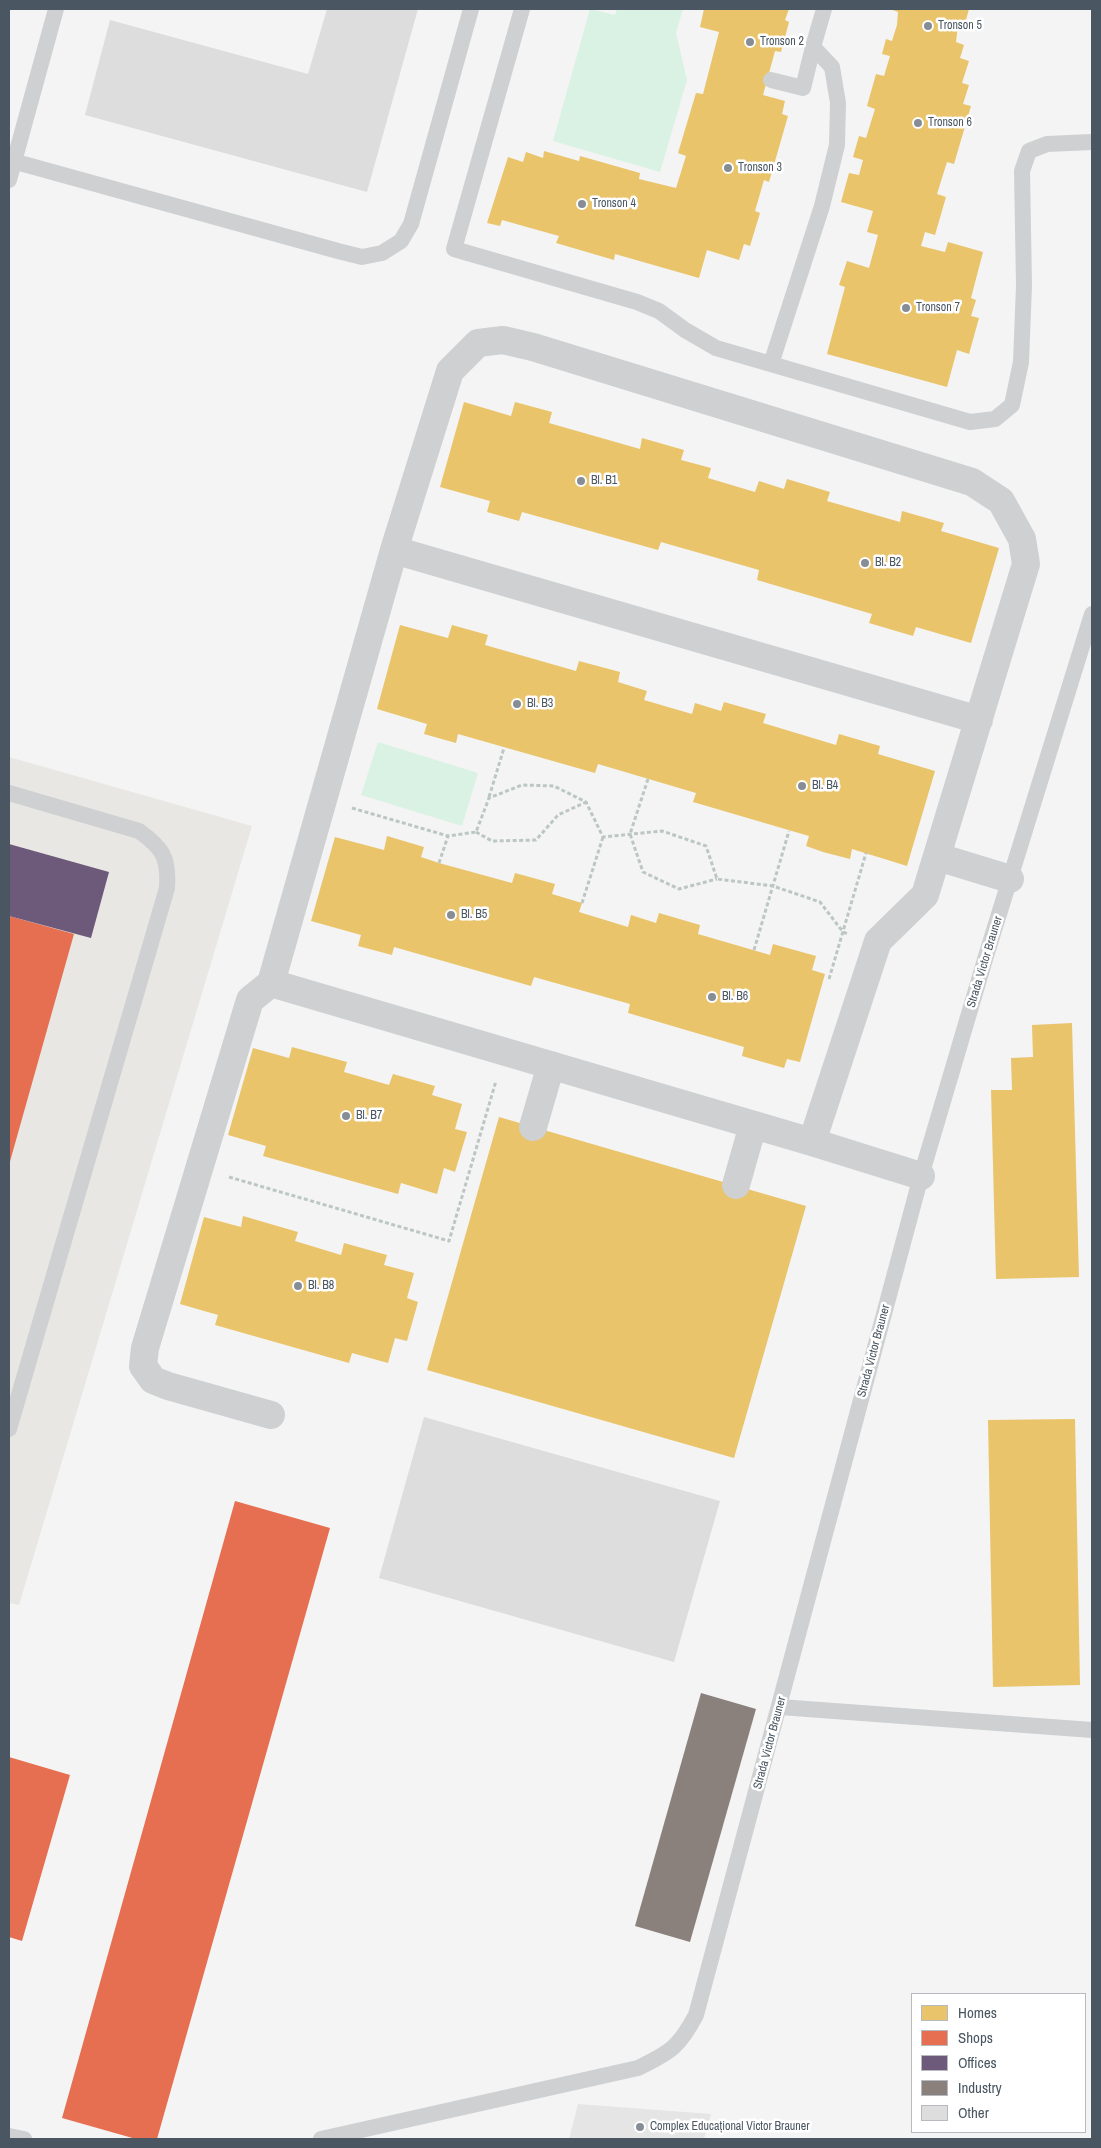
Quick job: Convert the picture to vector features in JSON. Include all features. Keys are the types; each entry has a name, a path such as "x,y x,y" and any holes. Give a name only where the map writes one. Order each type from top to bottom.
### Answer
{"street":[{"path":"271,1415 153,1380 144,1366 145,1348 250,1000 271,983 394,550 450,371 478,343 503,340 533,347 972,482 1001,501 1022,539 1026,564 926,895 878,941 812,1142"},
{"path":"394,550 979,720"},
{"path":"938,856 1010,879"},
{"path":"271,983 812,1142 920,1176"},
{"path":"533,1127 551,1065"},
{"path":"736,1185 753,1125"}],"lane":[{"path":"9,180 11,161 56,9"},
{"path":"11,161 362,257 382,253 400,241 411,224 471,9"},
{"path":"522,9 454,249 637,302 660,311 685,330 716,348 970,422 995,420 1012,405 1021,362 1024,286 1022,171 1029,151 1047,144 1092,142"},
{"path":"771,80 803,88 824,9"},
{"path":"771,364 822,206 837,145 838,103 832,67 813,47"},
{"name":"Strada Victor Brauner","path":"321,2139 638,2068 664,2055 684,2038 696,2015 780,1707 920,1176 1092,614"},
{"path":"9,792 139,831 154,842 163,854 168,869 167,888 9,1429"},
{"path":"780,1707 1092,1730"},
{"path":"9,2136 24,2139"}],"path":[{"path":"476,832 489,798 504,748"},
{"path":"648,779 630,834 643,872 679,889 717,879 773,886 820,902 843,932 878,941"},
{"path":"489,798 522,785 554,786 586,802 603,837 582,903"},
{"path":"323,800 448,836 476,832 492,841 536,840 558,815 586,802"},
{"path":"603,837 662,830 706,846 717,879"},
{"path":"754,950 790,831"},
{"path":"439,863 448,836"},
{"path":"199,1168 449,1241 505,1051"}],"shaded area":[{"path":"9,757 252,826 19,1605 9,1603"},
{"name":"Complex Educațional Victor Brauner","path":"578,2104 711,2114 704,2139 569,2139"}],"green space":[{"path":"590,9 615,15 617,9 683,9 676,33 687,80 660,172 553,141"},
{"path":"378,742 478,773 462,826 361,795"}],"building: Homes":[{"path":"704,9 789,9 785,20 789,22 781,52 775,51 763,95 785,101 782,114 788,116 769,182 764,180 755,211 760,213 750,246 744,244 739,260 707,250 699,278 615,254 614,260 556,243 559,236 502,220 500,226 487,223 508,157 523,162 526,152 543,158 544,151 579,161 580,156 640,173 639,179 676,188 686,156 678,153 696,93 703,94 719,32 700,27"},
{"path":"890,9 969,9 964,27 958,25 956,42 964,45 960,58 969,61 962,83 969,85 963,104 971,106 954,164 947,162 937,194 946,197 935,235 925,232 921,246 945,252 948,242 983,252 971,298 976,300 971,316 979,318 969,354 957,350 947,387 827,354 845,287 839,285 847,261 869,268 878,235 867,232 873,211 841,202 849,173 859,175 863,160 853,157 859,136 866,138 875,109 867,106 876,74 884,76 890,56 882,54 886,39 892,41 897,25 898,12"},
{"path":"464,402 511,416 515,402 552,412 549,423 640,449 642,438 684,450 681,460 711,468 708,478 755,492 759,481 784,489 787,479 830,492 827,501 900,522 902,511 944,523 941,531 999,548 971,643 916,627 913,636 869,623 872,614 757,580 759,570 661,542 658,550 522,512 519,521 487,512 490,501 440,487"},
{"path":"400,625 448,638 452,625 488,635 485,645 576,671 579,661 620,672 618,682 647,691 644,700 692,714 695,703 721,711 724,702 766,714 763,723 836,745 839,734 880,746 878,754 935,771 907,866 852,849 850,859 823,852 806,846 809,836 693,802 696,793 598,764 595,773 458,734 456,743 424,734 427,724 377,709"},
{"path":"387,836 424,847 421,857 439,863 512,883 515,873 555,884 552,894 582,903 579,912 628,927 631,915 656,923 659,913 700,925 698,934 770,955 773,944 816,956 812,970 825,974 800,1062 787,1059 784,1068 742,1056 744,1047 628,1013 630,1004 534,977 531,986 394,947 392,955 358,946 361,935 311,921 335,837 384,850"},
{"path":"1072,1023 1079,1277 996,1279 991,1090 1012,1090 1011,1058 1033,1057 1032,1025"},
{"name":"Bl. B7","path":"292,1047 347,1062 344,1072 389,1085 393,1074 435,1086 432,1095 462,1104 455,1129 467,1132 455,1172 444,1168 437,1194 401,1183 398,1194 263,1156 266,1146 228,1135 253,1048 289,1058"},
{"path":"499,1117 806,1206 734,1458 427,1370"},
{"name":"Bl. B8","path":"243,1216 298,1232 295,1241 341,1255 344,1243 387,1255 384,1265 414,1273 407,1298 418,1302 407,1341 395,1338 388,1363 352,1353 349,1363 215,1325 218,1315 180,1304 204,1217 241,1227"},
{"path":"1075,1419 1080,1685 993,1687 988,1420"}],"building: Shops":[{"path":"9,916 74,934 9,1165"},
{"path":"235,1501 330,1528 157,2139 136,2139 62,2118"},
{"path":"9,1757 70,1775 22,1941 9,1937"}],"building: Offices":[{"path":"9,844 109,872 91,938 9,916"}],"building: Industry":[{"path":"701,1693 756,1709 690,1942 635,1926"}],"building: Other":[{"path":"327,9 418,9 367,192 85,115 110,20 308,74"},
{"path":"424,1417 720,1501 674,1662 379,1578"}],"place":[{"name":"Tronson 5","path":"928,26"},
{"name":"Tronson 2","path":"750,42"},
{"name":"Tronson 6","path":"918,123"},
{"name":"Tronson 3","path":"728,168"},
{"name":"Tronson 4","path":"582,204"},
{"name":"Tronson 7","path":"906,308"},
{"name":"Bl. B1","path":"581,481"},
{"name":"Bl. B2","path":"865,563"},
{"name":"Bl. B3","path":"517,704"},
{"name":"Bl. B4","path":"802,786"},
{"name":"Bl. B5","path":"451,915"},
{"name":"Bl. B6","path":"712,997"},
{"name":"Bl. B7","path":"346,1116"},
{"name":"Bl. B8","path":"298,1286"},
{"name":"Complex Educațional Victor Brauner","path":"640,2127"}]}
